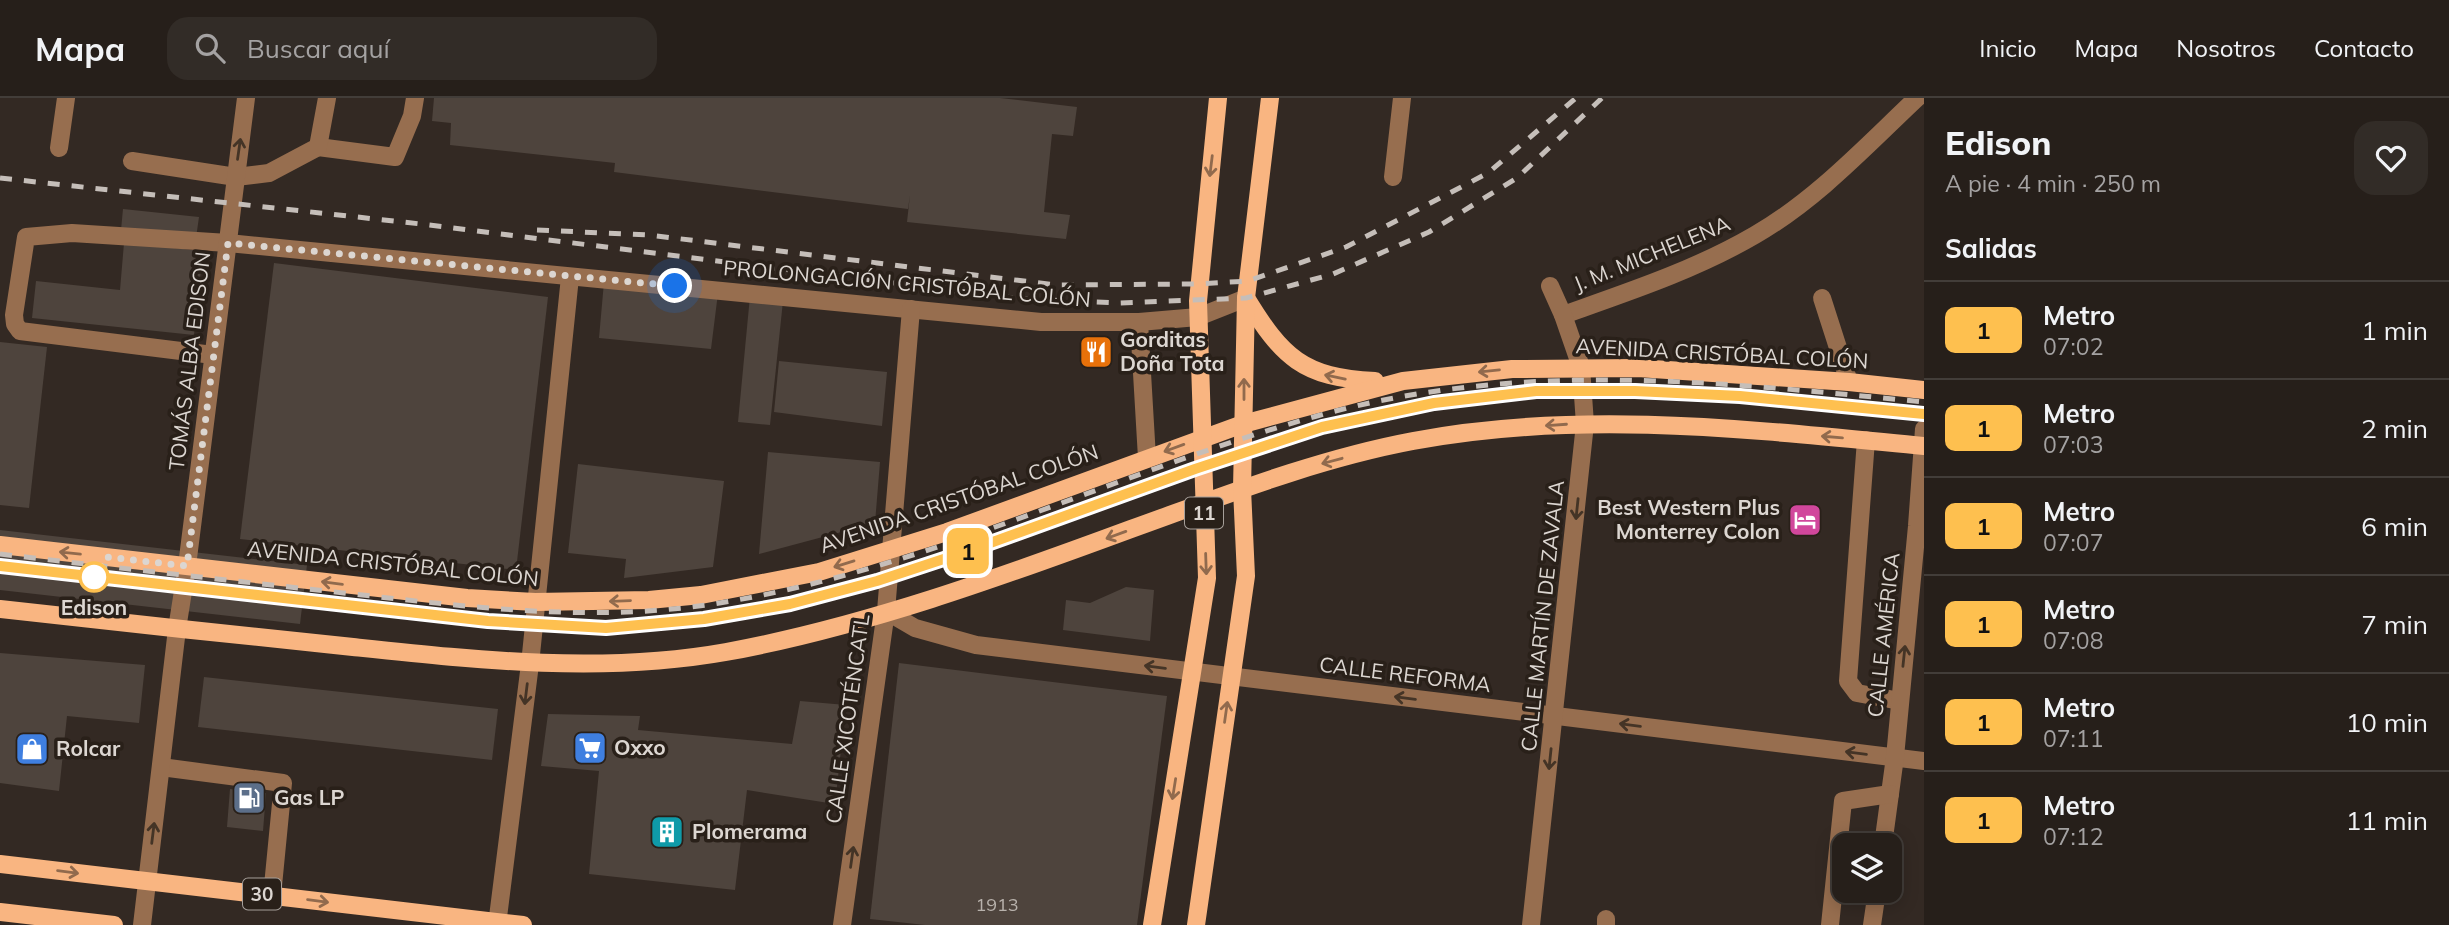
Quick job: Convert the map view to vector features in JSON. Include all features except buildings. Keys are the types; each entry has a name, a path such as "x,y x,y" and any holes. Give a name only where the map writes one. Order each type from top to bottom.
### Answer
{"main road":[{"name":"11","path":"1152,925 1207,578 1198,317 1218,98"},
{"name":"11","path":"1196,925 1246,576 1242,489 1246,298 1251,238 1270,98"},
{"path":"1246,298 1271,335 1306,367 1327,376 1348,380 1403,382"},
{"name":"AVENIDA CRISTÓBAL COLÓN","path":"0,545 399,591 534,602 649,600 701,595 819,572 1011,509 1244,424 1403,382 1512,369 1581,367 1638,368 1849,382 1924,390"},
{"path":"0,609 530,664 633,662 721,653 814,634 988,579 1242,489 1322,464 1412,441 1490,430 1585,424 1669,425 1866,440 1923,440"},
{"name":"30","path":"0,864 523,925"},
{"path":"0,912 114,925"}],"street":[{"path":"59,148 66,98"},
{"name":"TOMÁS ALBA EDISON","path":"142,925 177,629 246,98"},
{"path":"317,147 327,98"},
{"path":"132,161 236,177 269,173 317,147 395,157 412,116 415,98"},
{"path":"1392,177 1402,98"},
{"name":"J. M. MICHELENA","path":"1563,315 1707,260 1756,235 1804,202 1917,98"},
{"name":"PROLONGACIÓN CRISTÓBAL COLÓN","path":"214,355 20,331 15,324 14,315 26,237 72,233 228,243 1041,322 1139,322 1198,317 1246,298"},
{"path":"498,924 530,664 534,602 570,276"},
{"name":"CALLE MARTÍN DE ZAVALA","path":"1531,925 1585,424 1581,367 1563,315 1549,286"},
{"path":"1822,298 1849,382"},
{"name":"CALLE XICOTÉNCATL","path":"842,925 886,611 911,309"},
{"path":"1139,322 1147,458"},
{"path":"1866,440 1848,681 1857,693 1900,701"},
{"name":"CALLE AMÉRICA","path":"1884,833 1921,527 1923,440"},
{"name":"CALLE REFORMA","path":"886,611 915,628 976,645 1924,761"},
{"path":"160,767 283,783 272,896"},
{"path":"1830,925 1843,801 1889,794"},
{"path":"1872,925 1875,903"}],"railway":[{"path":"537,230 649,235 1056,285 1248,281 1346,247 1488,173 1576,98"},
{"path":"0,178 421,224 1022,299 1118,303 1246,298 1333,274 1429,232 1517,178 1602,98"},
{"path":"0,554 485,608 574,612 662,610 706,605 785,590 862,570 938,547 1241,439 1317,416 1393,398 1469,387 1544,381 1619,380 1771,388 1924,402"},
{"path":"0,566 488,621 606,628 704,619 790,604 877,581 1322,427 1434,403 1536,391 1635,391 1740,396 1924,414"}],"metro line":[{"name":"1","path":"0,566 488,621 606,628 704,619 790,604 877,581 1322,427 1434,403 1536,391 1635,391 1740,396 1924,414"}],"place":[{"name":"Gorditas Doña Tota","path":"1096,352"},
{"name":"Best Western Plus Monterrey Colon","path":"1805,520"},
{"name":"Edison","path":"94,577"},
{"name":"Oxxo","path":"590,748"},
{"name":"Rolcar","path":"32,749"},
{"name":"Gas LP","path":"249,798"},
{"name":"Plomerama","path":"667,832"}],"route":[{"path":"94,577 107,557 187,566 228,243 675,286"}]}
